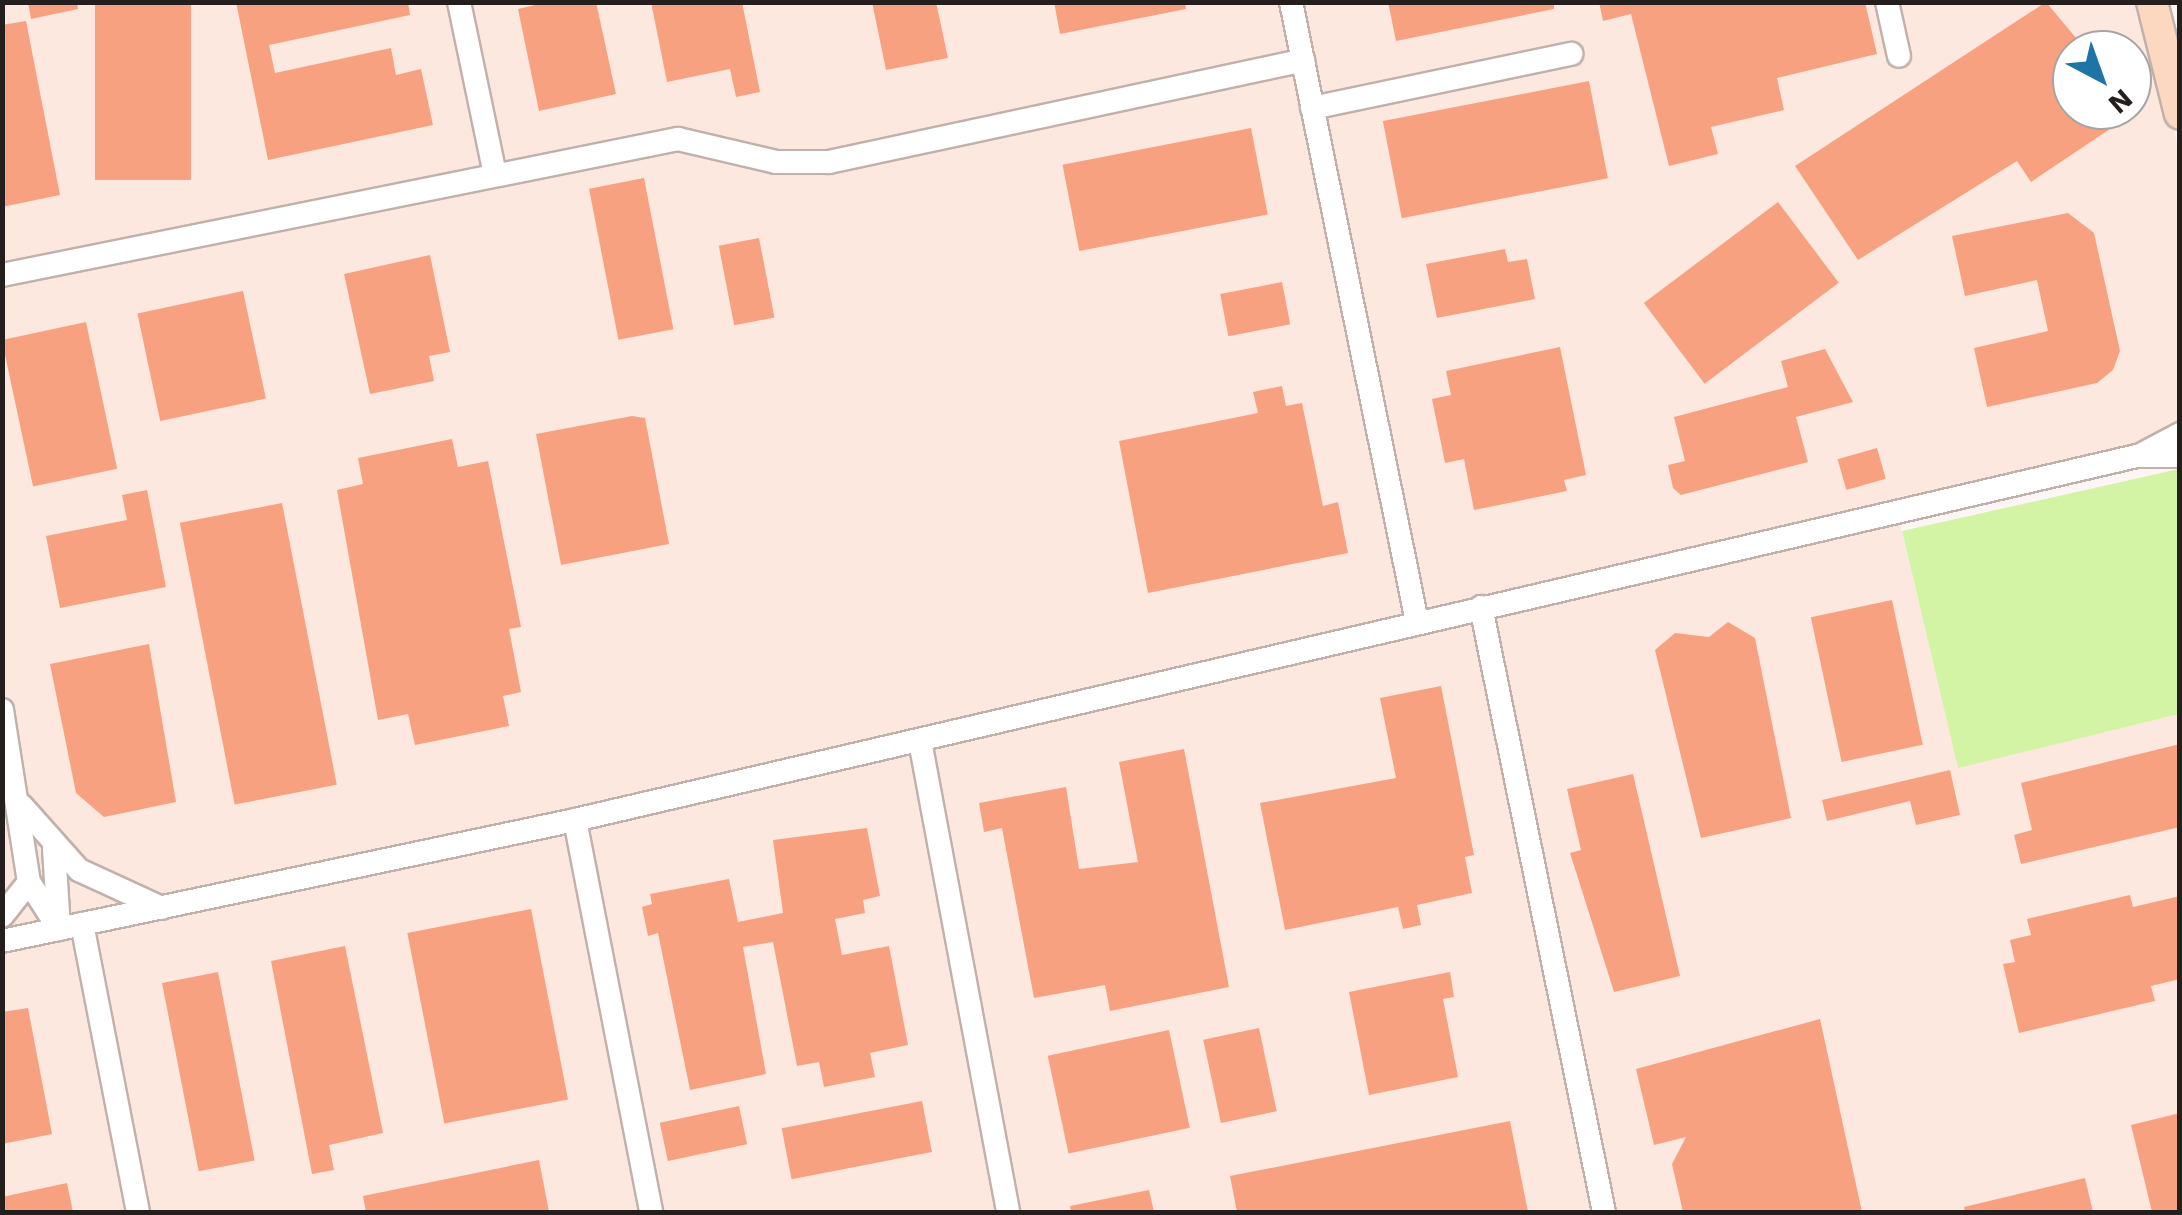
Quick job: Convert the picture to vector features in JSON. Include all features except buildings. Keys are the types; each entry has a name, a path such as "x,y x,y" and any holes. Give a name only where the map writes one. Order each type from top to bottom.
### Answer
{"main road":[{"path":"2152,2 2180,114"}],"street":[{"path":"458,2 494,170"},
{"path":"1291,2 1417,622"},
{"path":"1886,2 1899,56"},
{"path":"1312,108 1571,54"},
{"path":"2,275 494,170 678,138 776,162 829,162 1303,60"},
{"path":"2137,456 2180,434"},
{"path":"2,941 575,820 2137,456 2180,456"},
{"path":"1481,607 1604,1212"},
{"path":"2,710 20,803 29,882 70,926"},
{"path":"920,741 1008,1212"},
{"path":"20,803 54,849 138,1212"},
{"path":"575,820 651,1212"},
{"path":"54,849 162,908"},
{"path":"2,916 29,882"}],"shaded area":[{"path":"2,3 2144,3 2150,30 2052,30 2052,130 2152,130 2152,37 2179,151 2179,425 2134,448 1895,503 1958,767 2179,714 2179,1212 3,1212"}],"green space":[{"path":"2179,469 2179,714 1958,768 1902,531"}]}
